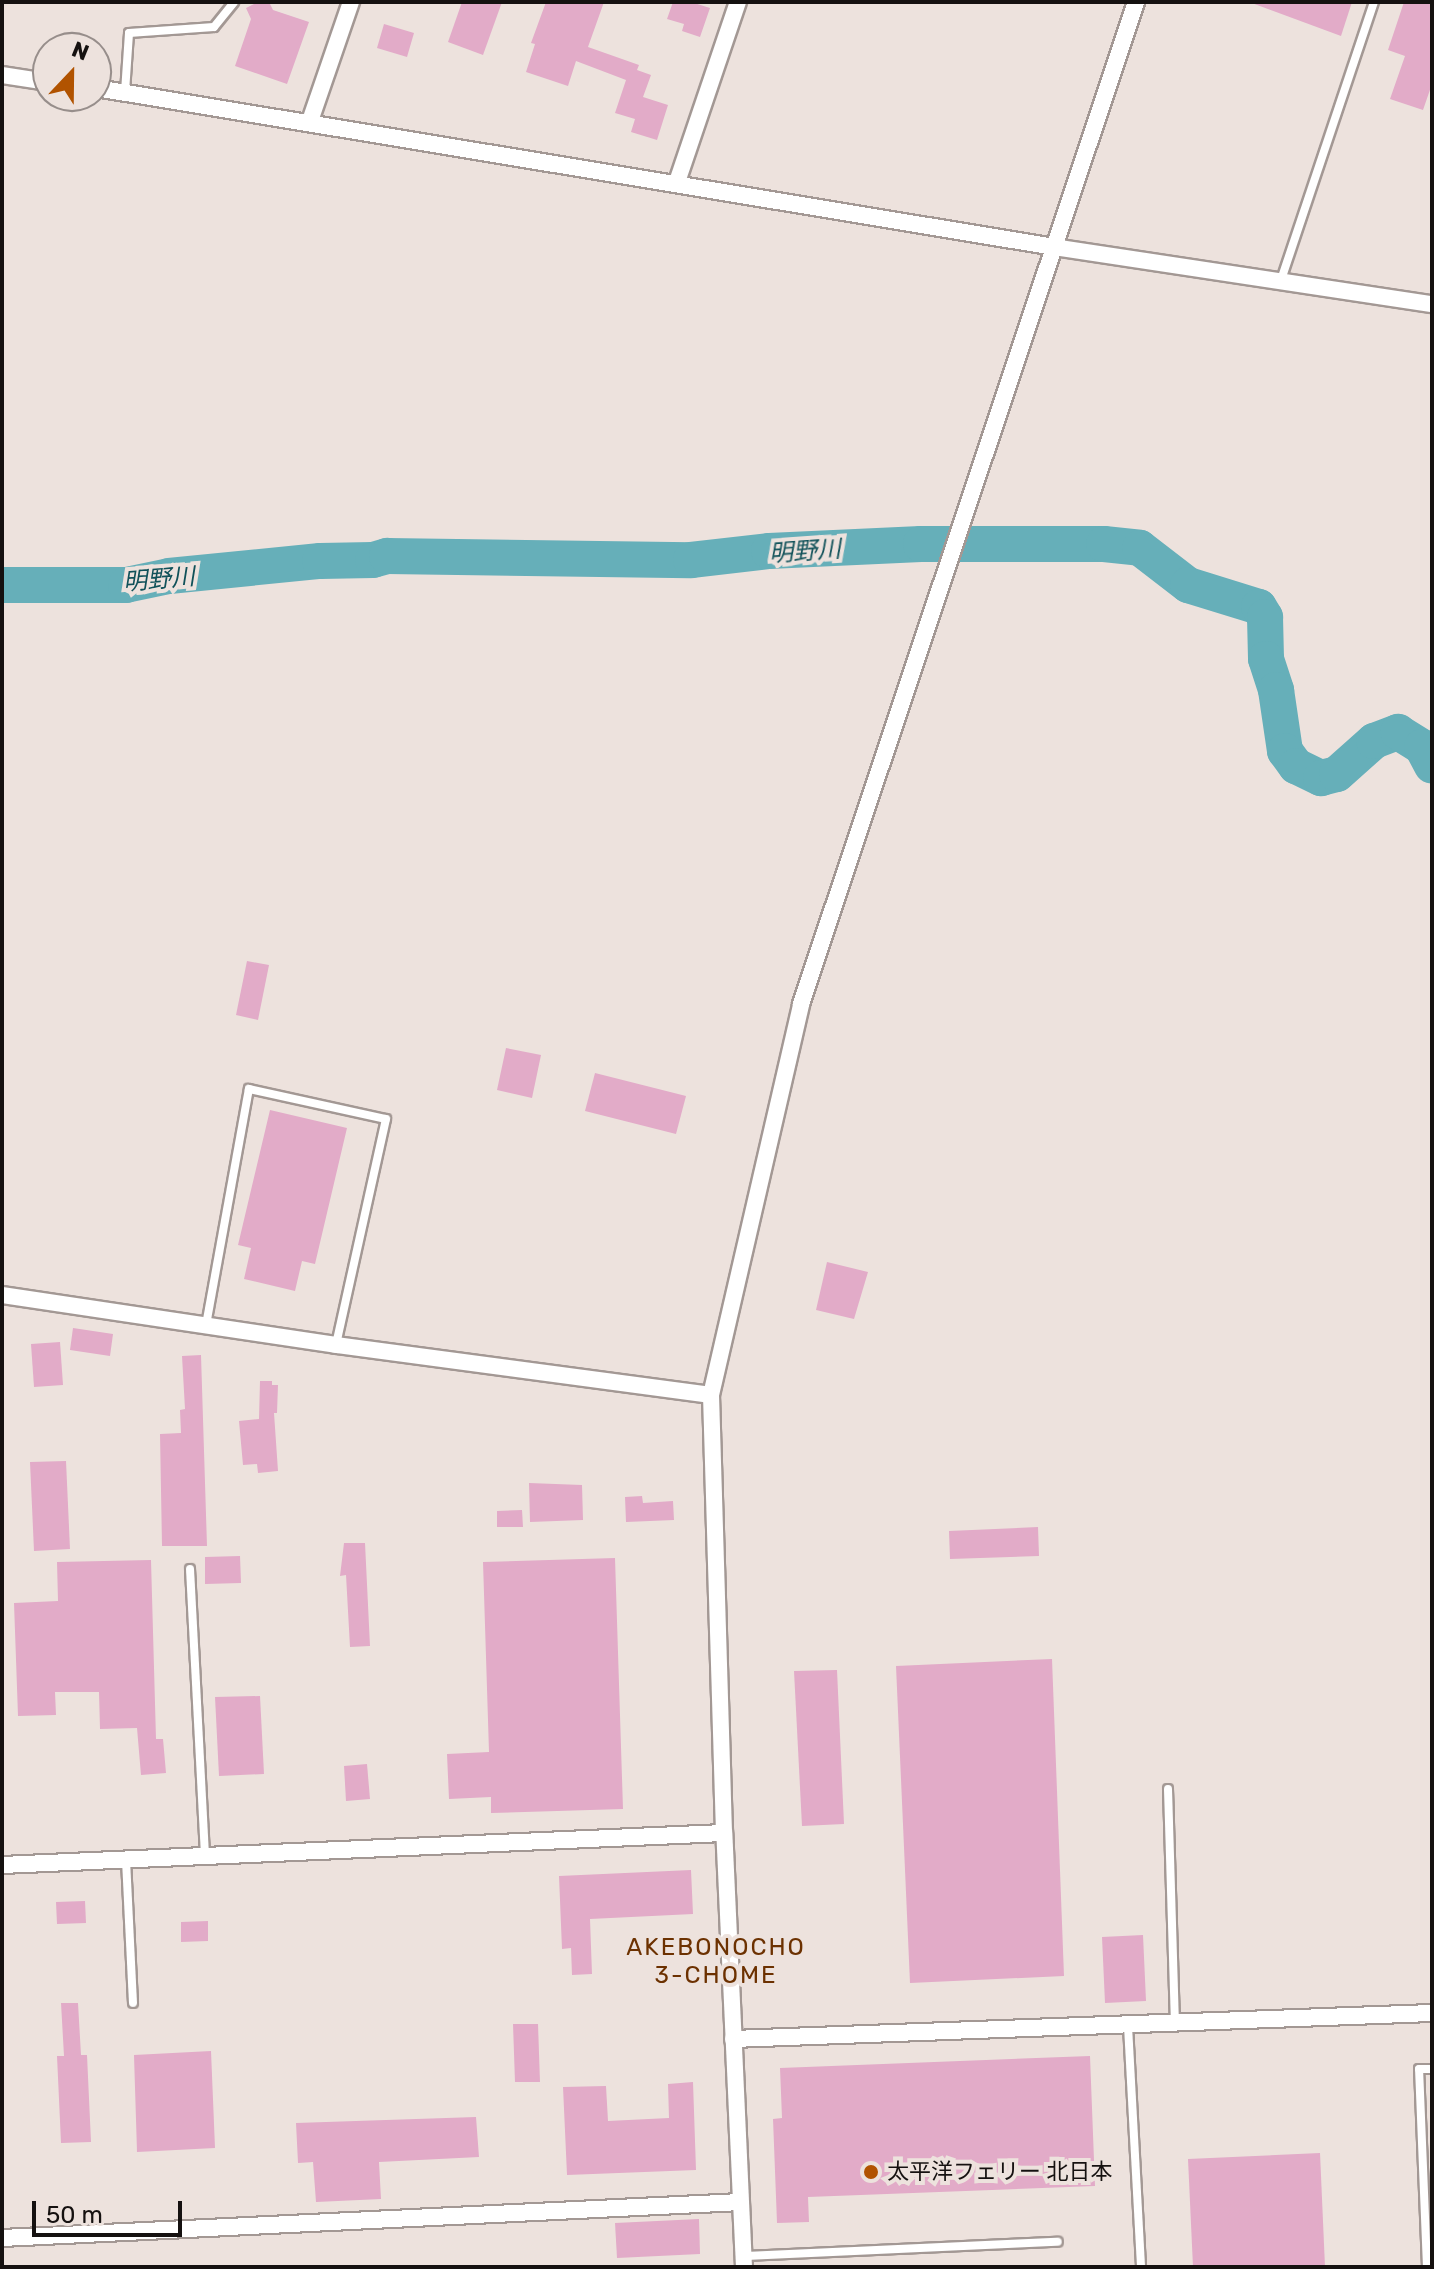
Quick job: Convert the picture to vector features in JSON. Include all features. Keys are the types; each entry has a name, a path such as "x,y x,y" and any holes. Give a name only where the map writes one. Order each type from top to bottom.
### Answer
{"street":[{"path":"677,182 738,2"},
{"path":"744,2261 724,1833 711,1395 801,1004 1136,2"},
{"path":"310,121 348,3"},
{"path":"2,75 32,80"},
{"path":"112,90 1054,247 1432,304"},
{"path":"2,1295 336,1345 711,1395"},
{"path":"2,1865 724,1833"},
{"path":"733,2039 1432,2013"},
{"path":"2,2238 740,2202"}],"lane":[{"path":"125,92 129,33 214,27 234,2"},
{"path":"1280,281 1374,2"},
{"path":"206,1325 249,1089 386,1119 336,1345"},
{"path":"190,1569 205,1857"},
{"path":"1168,1789 1175,2024"},
{"path":"126,1860 133,2003"},
{"path":"1128,2026 1141,2267"},
{"path":"1427,2267 1419,2069 1432,2069"},
{"path":"744,2261 1058,2242"}],"building":[{"path":"258,2 269,2 273,10 309,22 287,84 235,66 251,19 246,8"},
{"path":"462,2 502,2 483,55 448,42"},
{"path":"546,2 604,2 588,47 639,65 637,70 651,75 643,97 668,105 657,140 631,132 635,119 615,113 626,80 576,61 568,86 526,72 535,44 531,43"},
{"path":"673,2 691,2 710,8 700,37 682,31 684,24 667,19"},
{"path":"1249,2 1352,2 1341,36"},
{"path":"1404,2 1432,2 1432,84 1423,110 1390,99 1405,56 1388,50"},
{"path":"384,24 414,33 407,57 377,48"},
{"path":"247,961 269,965 258,1020 236,1015"},
{"path":"506,1048 541,1055 532,1098 497,1090"},
{"path":"595,1073 686,1096 676,1134 585,1111"},
{"path":"270,1110 347,1128 315,1264 302,1261 295,1291 244,1279 251,1248 238,1245"},
{"path":"827,1262 868,1272 854,1319 816,1310"},
{"path":"73,1328 113,1334 110,1356 70,1350"},
{"path":"60,1342 63,1385 34,1387 31,1344"},
{"path":"201,1355 207,1546 162,1546 160,1434 181,1433 180,1410 185,1409 182,1356"},
{"path":"260,1381 272,1381 272,1385 278,1385 277,1413 274,1413 278,1471 258,1473 257,1464 243,1465 239,1421 259,1419"},
{"path":"66,1461 70,1549 34,1551 30,1462"},
{"path":"529,1483 582,1485 583,1520 530,1522"},
{"path":"642,1496 643,1503 673,1501 674,1520 626,1522 625,1497"},
{"path":"522,1510 523,1527 497,1527 497,1511"},
{"path":"1038,1527 1039,1556 950,1559 949,1531"},
{"path":"344,1543 365,1543 370,1646 350,1647 346,1575 340,1576"},
{"path":"240,1556 241,1583 205,1584 205,1557"},
{"path":"615,1558 623,1809 491,1813 491,1797 449,1799 447,1754 489,1752 483,1562"},
{"path":"151,1560 156,1739 163,1739 166,1773 141,1775 137,1728 100,1729 99,1692 55,1692 56,1715 18,1716 14,1603 58,1601 57,1562"},
{"path":"1052,1659 1064,1976 910,1983 896,1666"},
{"path":"837,1670 844,1824 802,1826 794,1671"},
{"path":"260,1696 264,1774 219,1776 215,1697"},
{"path":"367,1764 370,1799 346,1801 344,1766"},
{"path":"691,1870 693,1914 590,1919 592,1974 572,1975 571,1948 562,1949 559,1876"},
{"path":"85,1901 86,1923 57,1924 56,1902"},
{"path":"208,1921 208,1941 181,1942 181,1922"},
{"path":"1143,1935 1146,2001 1105,2003 1102,1937"},
{"path":"61,2003 78,2003 81,2055 87,2055 91,2142 61,2143 57,2056 64,2056"},
{"path":"513,2024 538,2024 540,2082 515,2082"},
{"path":"211,2051 215,2148 137,2152 134,2055"},
{"path":"1090,2056 1095,2186 808,2197 809,2222 777,2223 773,2119 782,2118 780,2068"},
{"path":"693,2082 696,2170 567,2175 563,2087 606,2086 608,2121 669,2118 668,2084"},
{"path":"476,2117 479,2157 379,2162 381,2199 316,2202 313,2162 298,2163 296,2123"},
{"path":"1320,2153 1325,2267 1193,2267 1188,2159"},
{"path":"699,2219 700,2254 617,2258 615,2223"}],"waterway":[{"name":"明野川","path":"2,585 126,585 169,576 320,561 373,560 387,556 691,560 769,551 921,544 1104,544 1140,548 1188,585 1259,607 1265,617 1266,659 1276,690 1285,751 1296,766 1321,778 1337,774 1374,741 1398,732 1422,747 1432,766"}],"place":[{"name":"太平洋フェリー 北日本","path":"871,2172"}],"district":[{"name":"AKEBONOCHO 3-CHOME","path":"716,1962"}]}
